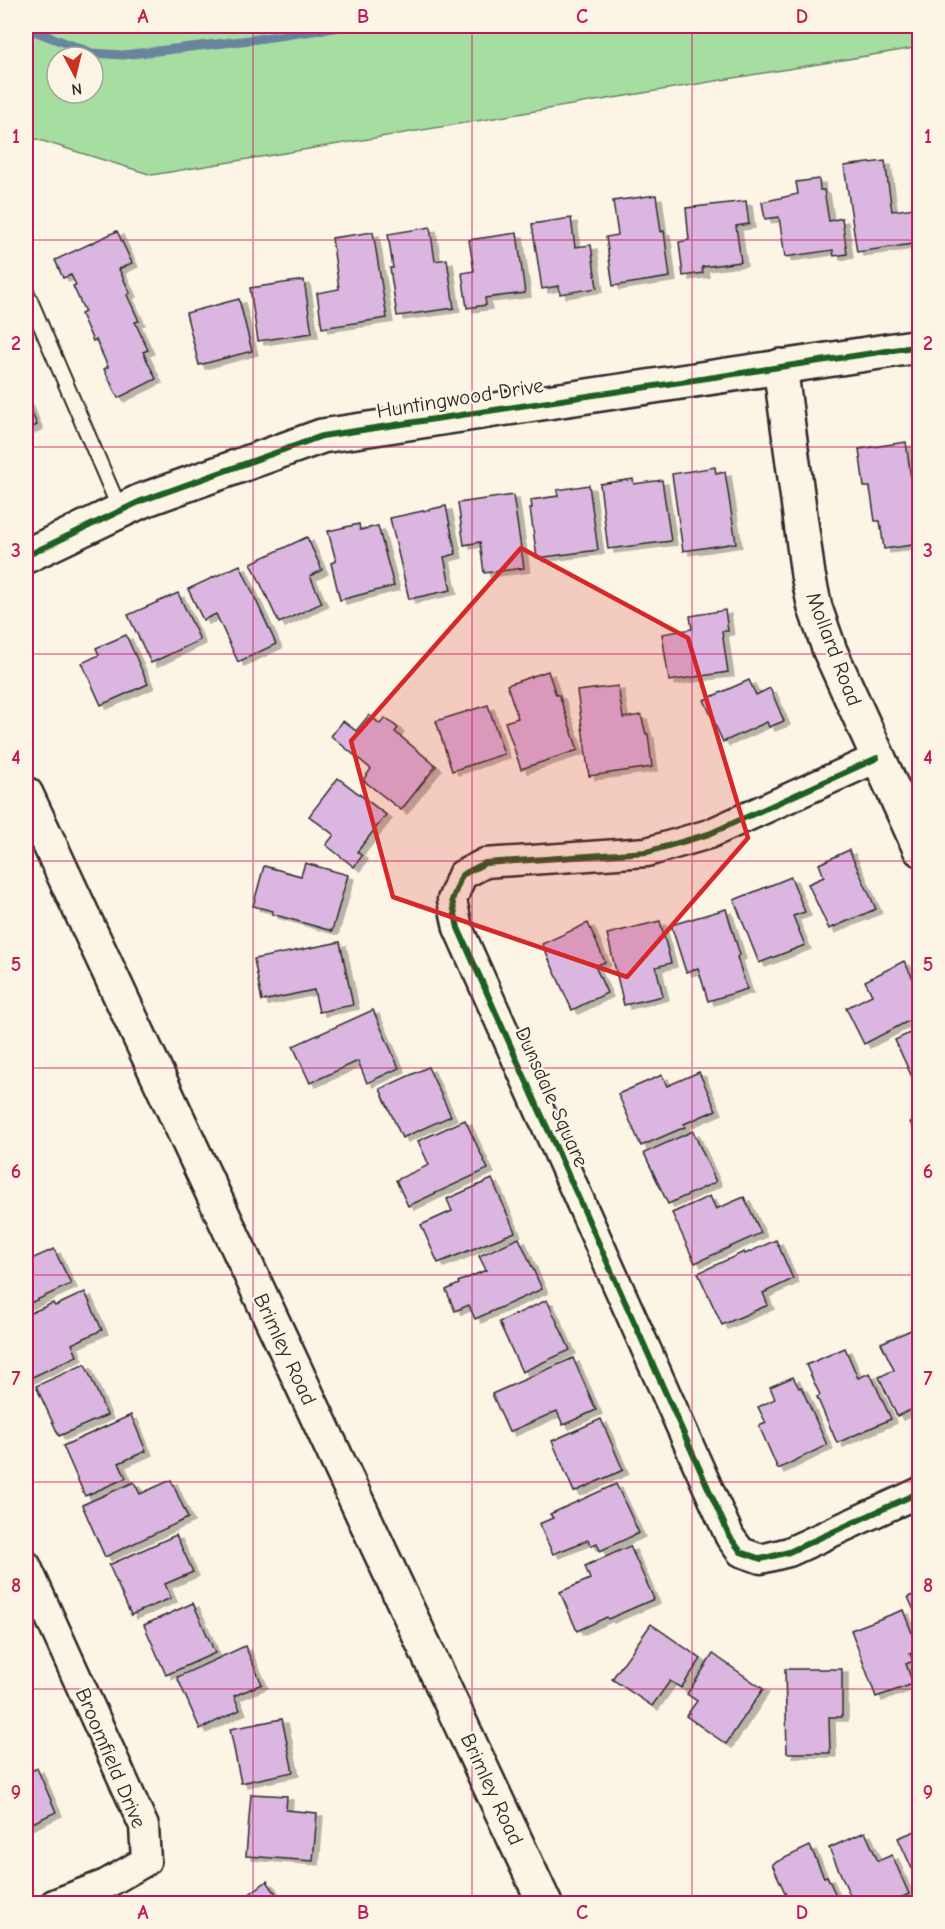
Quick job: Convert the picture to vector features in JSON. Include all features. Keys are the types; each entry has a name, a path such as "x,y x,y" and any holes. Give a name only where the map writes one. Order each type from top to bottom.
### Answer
{"street":[{"name":"Huntingwood Drive","path":"26,556 120,510 322,436 920,346"},
{"name":"Mollard Road","path":"780,366 808,575 815,608 830,651 920,849"},
{"name":"Dunsdale Square","path":"878,758 709,834 647,852 484,863 462,875 452,900 458,928 730,1537 741,1552 761,1559 789,1552 920,1492"},
{"name":"Brimley Road","path":"26,794 545,1904"},
{"name":"Broomfield Drive","path":"26,1565 144,1826 146,1861 106,1884 54,1904"}],"lane":[{"path":"26,291 120,510"}],"highlighted area":[{"path":"521,548 688,638 748,838 627,977 393,897 351,741"}],"green space":[{"path":"26,26 919,26 920,47 152,175 26,136"}],"building":[{"path":"885,161 892,211 915,208 920,243 857,252 844,166"},
{"path":"819,179 820,190 824,190 829,221 842,218 847,254 834,256 833,250 785,257 779,217 765,219 762,202 798,194 796,182"},
{"path":"656,195 661,232 664,231 670,277 613,286 606,237 618,235 613,201"},
{"path":"746,201 749,224 736,226 741,262 702,267 703,273 683,276 679,242 689,240 686,208"},
{"path":"571,218 575,247 591,245 597,288 560,294 559,286 542,289 532,224"},
{"path":"430,227 435,261 447,259 454,308 397,316 388,234"},
{"path":"117,231 132,263 119,269 130,293 127,295 139,321 135,322 148,350 143,352 156,379 118,398 104,369 108,367 81,314 85,312 73,286 76,285 71,275 63,278 55,260"},
{"path":"373,232 387,318 322,328 317,293 339,289 332,238"},
{"path":"517,233 525,293 485,298 486,305 467,308 462,273 474,271 469,240"},
{"path":"304,280 312,333 258,341 250,288"},
{"path":"239,299 252,351 199,365 186,313"},
{"path":"26,399 37,425 26,430"},
{"path":"906,442 920,544 884,549 880,521 875,521 870,487 864,487 859,449"},
{"path":"715,467 716,474 725,472 736,543 683,551 672,474"},
{"path":"633,479 634,484 662,480 671,541 608,549 600,484"},
{"path":"589,485 598,550 537,558 530,508 532,508 531,500 558,496 557,490"},
{"path":"513,495 524,568 484,573 480,542 464,545 458,503"},
{"path":"446,506 456,554 444,557 451,590 409,599 390,518"},
{"path":"359,524 360,530 378,526 394,586 340,600 331,563 336,561 328,531"},
{"path":"307,537 322,570 310,576 322,603 279,623 251,563"},
{"path":"240,565 276,644 238,662 216,614 203,620 188,589"},
{"path":"178,593 200,640 151,663 128,615"},
{"path":"725,610 728,631 722,631 728,672 669,681 662,634 692,629 690,616"},
{"path":"126,635 148,684 101,705 82,663 99,655 96,648"},
{"path":"548,671 578,750 521,769 505,722 518,718 507,685"},
{"path":"749,680 756,695 770,688 784,721 769,727 767,722 723,742 704,700"},
{"path":"618,686 623,718 641,715 646,734 648,734 652,767 589,776 577,691"},
{"path":"488,705 504,754 452,771 436,721"},
{"path":"369,715 380,724 385,718 398,728 395,732 436,766 401,810 363,780 371,769 331,736 343,721 356,731"},
{"path":"338,778 386,815 357,852 362,856 354,867 326,845 334,835 309,816"},
{"path":"849,850 876,909 829,929 808,884 824,877 819,864"},
{"path":"305,863 348,875 332,931 272,914 273,911 253,906 264,866 301,876"},
{"path":"791,877 805,912 793,916 805,945 759,963 734,900"},
{"path":"726,909 740,955 737,957 747,989 708,1001 698,968 686,972 671,925"},
{"path":"660,921 671,963 656,967 663,996 624,1005 607,934"},
{"path":"588,923 605,962 595,966 607,993 572,1010 542,944"},
{"path":"340,942 353,1005 319,1012 314,990 262,1001 254,959"},
{"path":"904,961 920,992 920,1015 864,1044 846,1008 872,995 865,981"},
{"path":"373,1010 399,1068 367,1083 358,1061 310,1083 293,1046"},
{"path":"920,1028 920,1089 918,1090 895,1040"},
{"path":"428,1067 451,1116 402,1138 380,1089"},
{"path":"699,1072 716,1110 684,1124 685,1127 641,1146 618,1094 662,1075 667,1086"},
{"path":"920,1118 920,1144 910,1122"},
{"path":"465,1120 488,1169 408,1206 396,1180 429,1165 418,1141"},
{"path":"693,1131 716,1182 668,1204 644,1153"},
{"path":"492,1179 515,1232 438,1263 421,1225 452,1211 447,1199"},
{"path":"710,1196 716,1209 744,1197 761,1233 695,1263 672,1213"},
{"path":"519,1238 542,1289 475,1319 469,1305 455,1311 446,1290 486,1270 479,1256"},
{"path":"776,1240 793,1279 763,1293 768,1305 722,1325 698,1273"},
{"path":"54,1249 71,1284 26,1305 26,1257 27,1261"},
{"path":"85,1292 102,1330 72,1344 77,1356 26,1380 26,1315 53,1303 55,1306"},
{"path":"547,1300 570,1350 522,1372 499,1322"},
{"path":"918,1327 920,1331 920,1406 897,1416 879,1377 894,1370 881,1343"},
{"path":"845,1348 858,1378 870,1373 891,1419 837,1443 817,1397 820,1395 806,1365"},
{"path":"573,1358 596,1410 563,1425 557,1411 509,1432 492,1394"},
{"path":"85,1364 107,1415 59,1436 36,1386"},
{"path":"793,1377 799,1388 801,1387 827,1445 778,1469 759,1426 766,1423 758,1407 775,1399 770,1387"},
{"path":"131,1415 146,1451 119,1463 126,1478 85,1496 63,1446"},
{"path":"601,1419 623,1470 574,1492 552,1441"},
{"path":"171,1480 188,1518 105,1557 82,1505 134,1482 140,1494"},
{"path":"616,1484 639,1533 600,1551 597,1543 591,1546 588,1540 553,1554 539,1524 553,1518 550,1514"},
{"path":"176,1535 193,1572 165,1584 171,1598 131,1615 109,1565"},
{"path":"630,1546 654,1599 577,1631 560,1592 590,1579 585,1566"},
{"path":"920,1592 920,1624 908,1597"},
{"path":"193,1603 215,1653 166,1675 144,1625"},
{"path":"903,1610 919,1651 910,1654 913,1661 906,1664 913,1684 876,1697 851,1630"},
{"path":"651,1624 701,1659 681,1688 670,1681 652,1706 612,1679"},
{"path":"245,1646 262,1684 234,1696 240,1710 200,1729 177,1677"},
{"path":"713,1654 763,1689 726,1744 686,1716 697,1701 687,1694"},
{"path":"785,1669 842,1669 842,1717 829,1717 830,1753 787,1753"},
{"path":"282,1719 293,1772 241,1783 230,1729"},
{"path":"37,1768 56,1812 26,1826 26,1774"},
{"path":"251,1794 287,1796 286,1810 317,1813 313,1861 246,1856"},
{"path":"920,1829 920,1881 918,1882 898,1838"},
{"path":"865,1832 878,1861 892,1855 909,1894 887,1904 854,1904 829,1848"},
{"path":"810,1846 824,1877 827,1876 840,1904 776,1904 774,1900 786,1895 772,1864"},
{"path":"267,1881 283,1904 236,1904"}],"waterway":[{"path":"26,28 92,53 123,55 348,26"}],"cycle path":[{"path":"26,556 141,501 322,436 920,346"},
{"path":"877,758 709,834 647,852 485,863 462,875 452,900 458,928 730,1537 741,1552 761,1559 789,1552 920,1492"}]}
